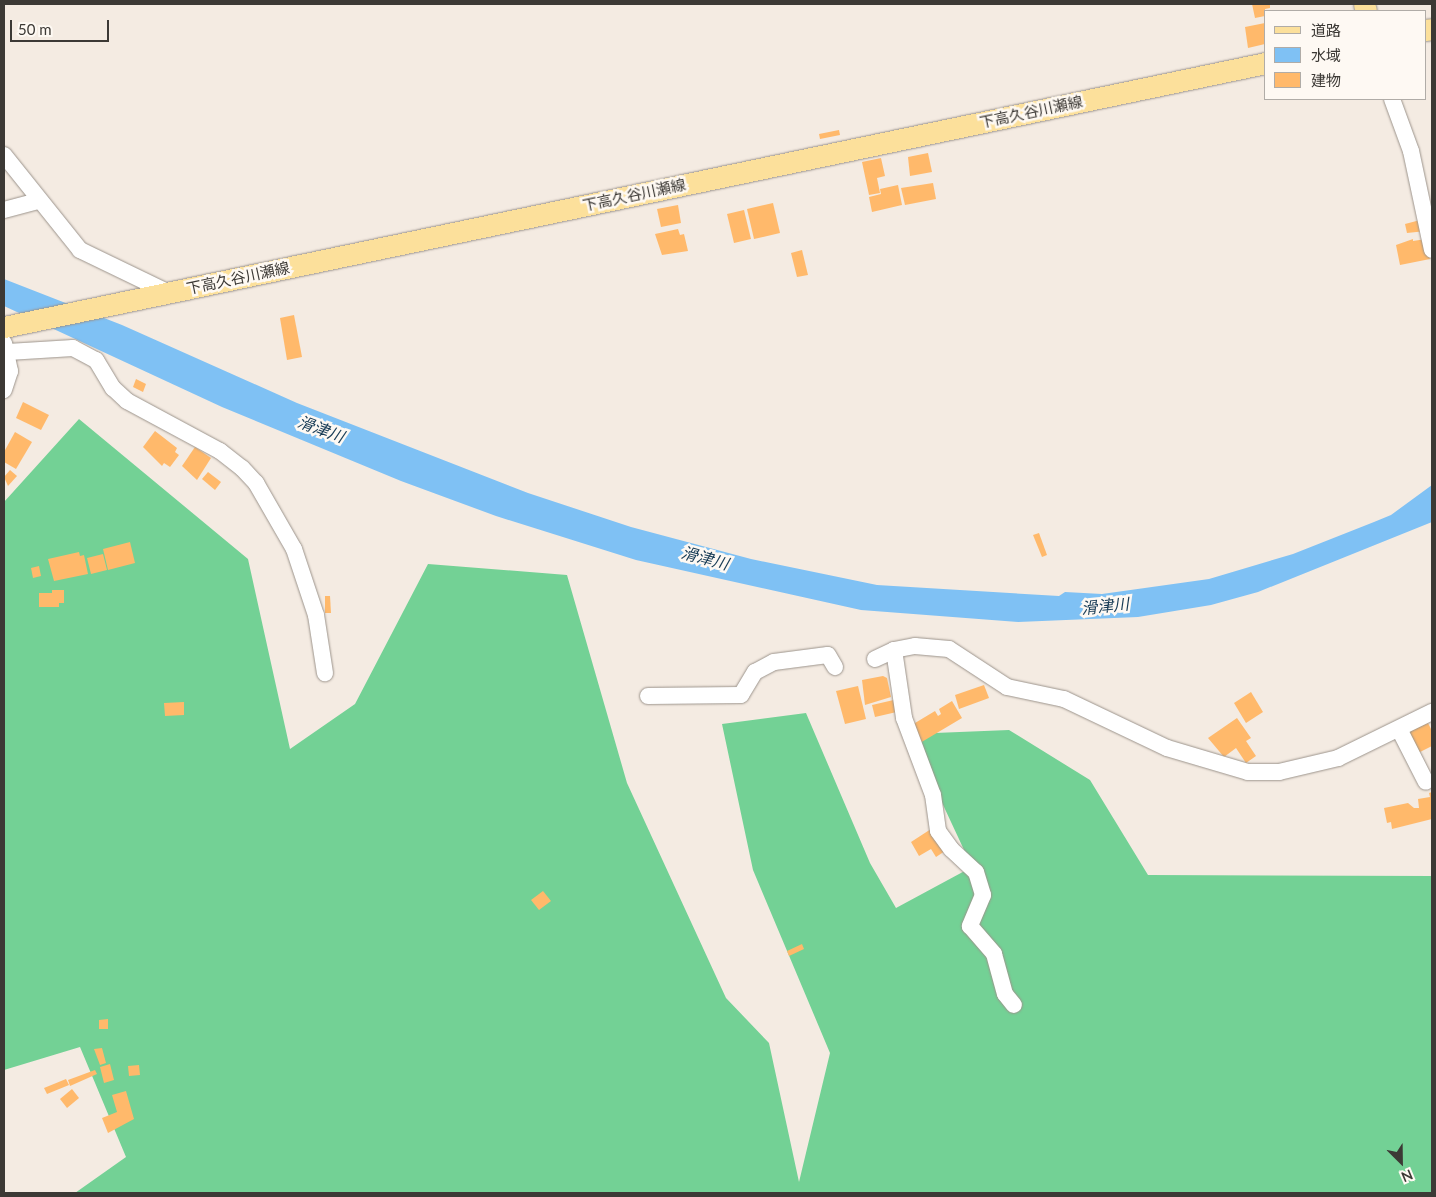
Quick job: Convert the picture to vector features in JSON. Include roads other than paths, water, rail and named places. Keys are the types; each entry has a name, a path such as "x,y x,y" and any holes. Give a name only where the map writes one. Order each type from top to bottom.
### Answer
{"main road":[{"name":"下高久谷川瀬線","path":"6,337 101,308 169,293 1264,64"}],"street":[{"path":"1392,100 1410,151 1432,250"},
{"path":"4,155 38,201 80,250 169,293"},
{"path":"4,210 38,201"},
{"path":"4,390 10,371 6,337 73,348 96,360 113,388 127,401 220,451 242,468 256,483 294,549 316,614 325,673"},
{"path":"875,658 894,650 932,646 949,649 1007,687 1064,699 1167,748 1248,772 1279,772 1338,758 1432,712"},
{"path":"894,650 904,718 933,795 938,832 951,849 976,872 983,894 970,926 999,963 1005,994 1014,1005"},
{"path":"648,696 741,694 755,672 774,662 828,655 834,667"},
{"path":"1399,729 1426,782"}],"water":[{"name":"滑津川","path":"4,279 122,325 297,403 528,493 631,527 751,559 877,585 1059,596 1065,592 1102,594 1209,579 1293,554 1391,515 1432,485 1432,522 1258,592 1211,605 1138,617 1018,622 861,610 636,560 496,516 401,481 222,407 4,306"}]}
